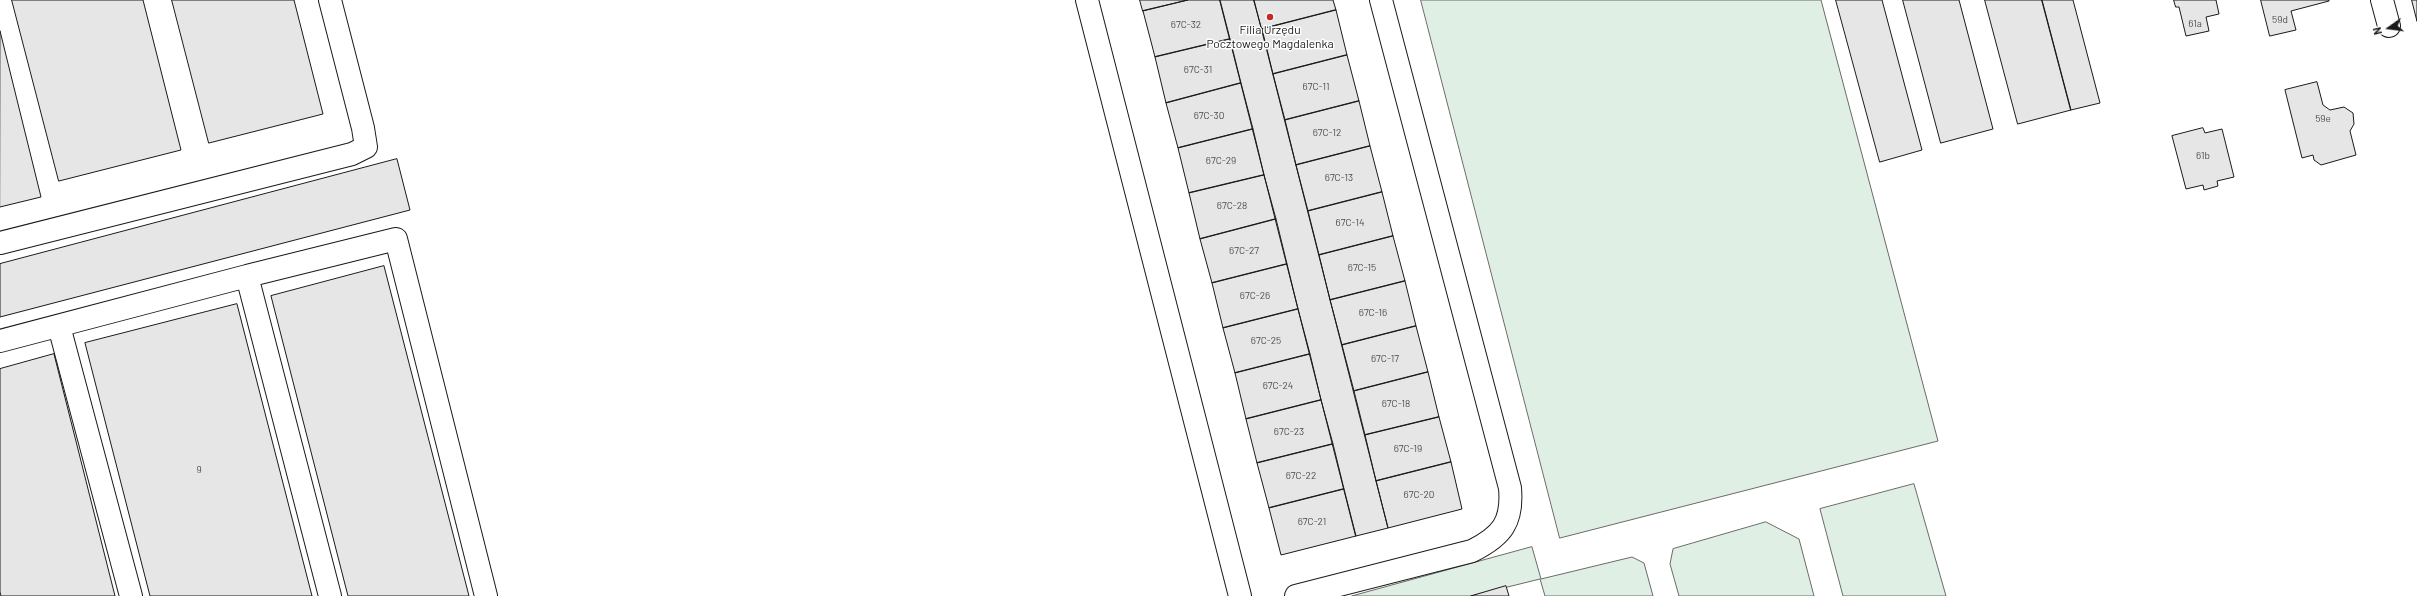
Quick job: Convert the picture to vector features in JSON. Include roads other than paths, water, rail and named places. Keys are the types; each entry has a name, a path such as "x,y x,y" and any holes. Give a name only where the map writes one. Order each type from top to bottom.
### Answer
{"lane":[{"path":"0,243 352,154 366,147 363,128 330,0"},
{"path":"1087,0 1240,596"},
{"path":"1296,596 1472,551 1489,542 1500,532 1507,522 1512,506 1510,488 1381,0"},
{"path":"2382,0 2389,26"},
{"path":"0,341 247,276 396,239 486,596"},
{"path":"247,276 330,596"},
{"path":"59,326 131,596"}],"place":[{"name":"Filia Urzędu Pocztowego Magdalenka","path":"1270,17"}]}
